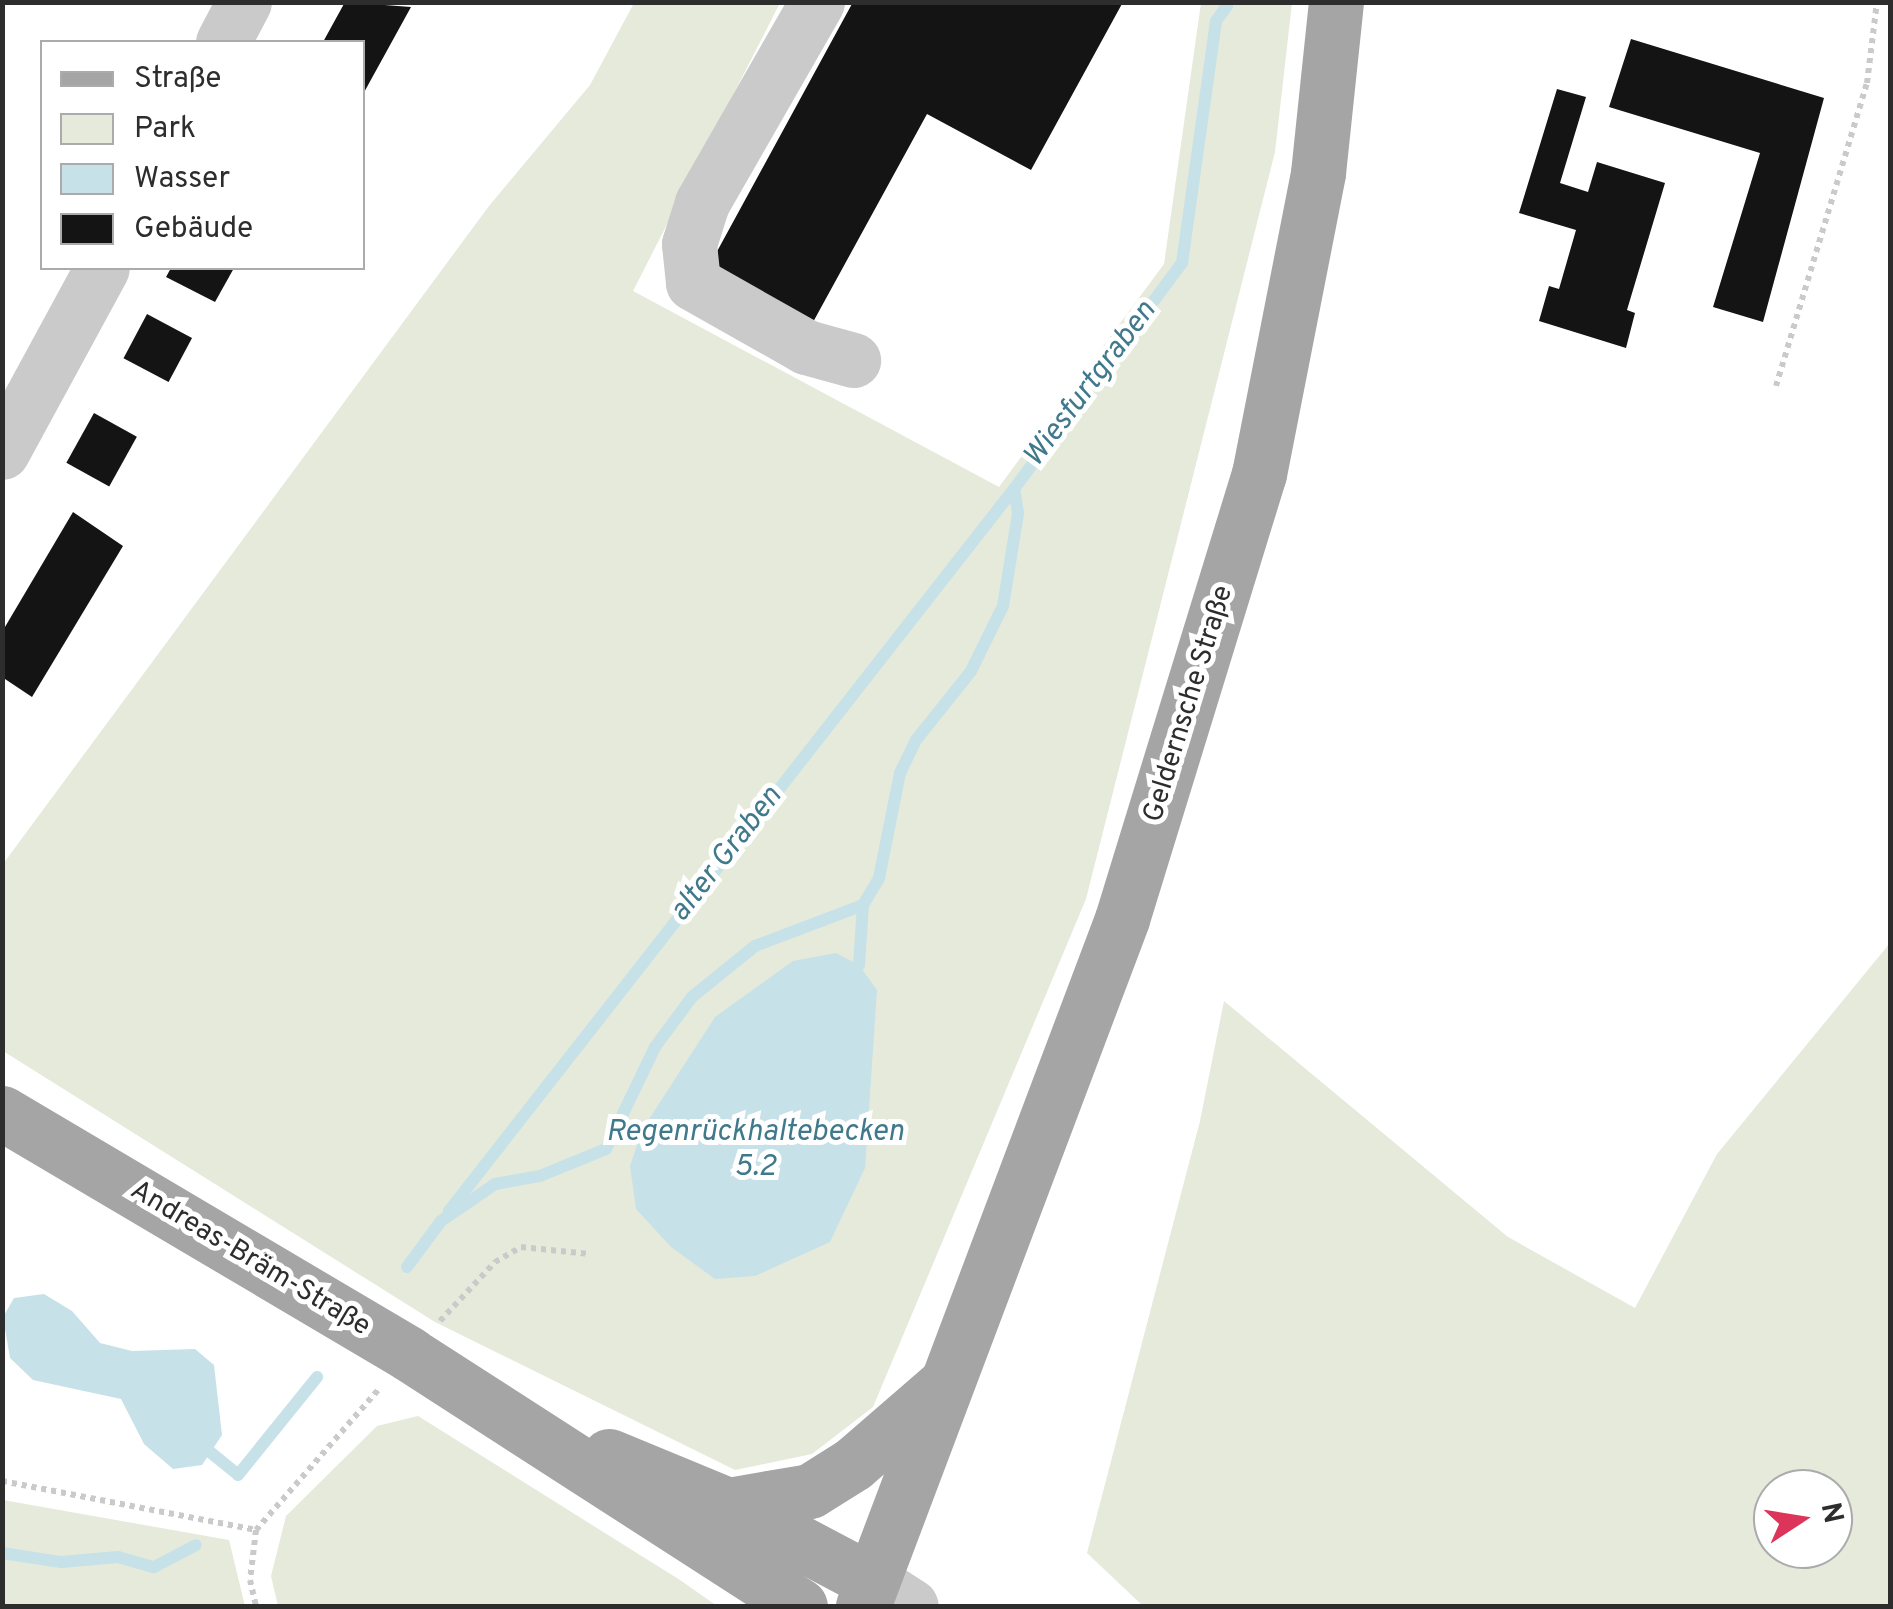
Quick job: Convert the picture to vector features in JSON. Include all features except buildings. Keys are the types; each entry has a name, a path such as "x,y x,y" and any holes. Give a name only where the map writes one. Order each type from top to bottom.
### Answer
{"main road":[{"name":"Geldernsche Straße","path":"882,1598 948,1382 1122,919 1259,474 1318,173 1336,2"},
{"name":"Andreas-Bräm-Straße","path":"2,1113 410,1354 495,1410 716,1526 882,1598"},
{"name":"Geldernsche Straße","path":"716,1526 810,1491 853,1464 948,1382"},
{"name":"Andreas-Bräm-Straße","path":"716,1526 800,1606"},
{"path":"716,1526 755,1606"}],"street":[{"path":"224,40 244,2"},
{"path":"817,2 702,204 689,244 693,283 806,347 853,360"},
{"path":"10,418 101,270"}],"path":[{"path":"1776,386 1867,83 1877,2"},
{"path":"256,1606 250,1580 256,1530 495,1262 521,1248 590,1254"},
{"path":"2,1480 256,1530"}],"green space":[{"path":"634,3 780,3 633,291 999,487 1164,264 1201,3 1292,3 1275,152 1086,899 873,1407 812,1454 735,1470 435,1322 3,1051 3,864 489,206 590,85"},
{"path":"1890,943 1890,1606 1143,1606 1087,1553 1200,1121 1224,1001 1508,1237 1635,1308 1717,1154"},
{"path":"418,1416 717,1606 278,1606 271,1576 286,1516 377,1426"},
{"path":"3,1500 229,1540 245,1606 3,1606"}],"water":[{"name":"Regenrückhaltebecken 5.2","path":"836,953 859,965 877,990 865,1168 830,1242 755,1276 715,1279 671,1247 636,1209 630,1166 642,1130 715,1017 793,961"},
{"path":"44,1294 72,1311 100,1343 132,1351 195,1349 214,1365 222,1435 202,1465 173,1469 144,1444 121,1399 33,1380 10,1358 3,1317 14,1298"}],"waterway":[{"name":"Wiesfurtgraben","path":"407,1267 441,1221 495,1184 540,1176 606,1149 655,1047 692,997 755,946 863,905 879,878 900,773 916,740 971,671 1003,606 1018,513 1014,489 1182,263 1216,21 1227,6"},
{"name":"alter Graben","path":"449,1211 1014,489"},
{"path":"859,965 863,905"},
{"name":"Wiesfurtgraben","path":"210,1452 238,1475 317,1377"},
{"name":"Wiesfurtgraben","path":"2,1553 61,1562 118,1557 154,1567 196,1545"}]}
